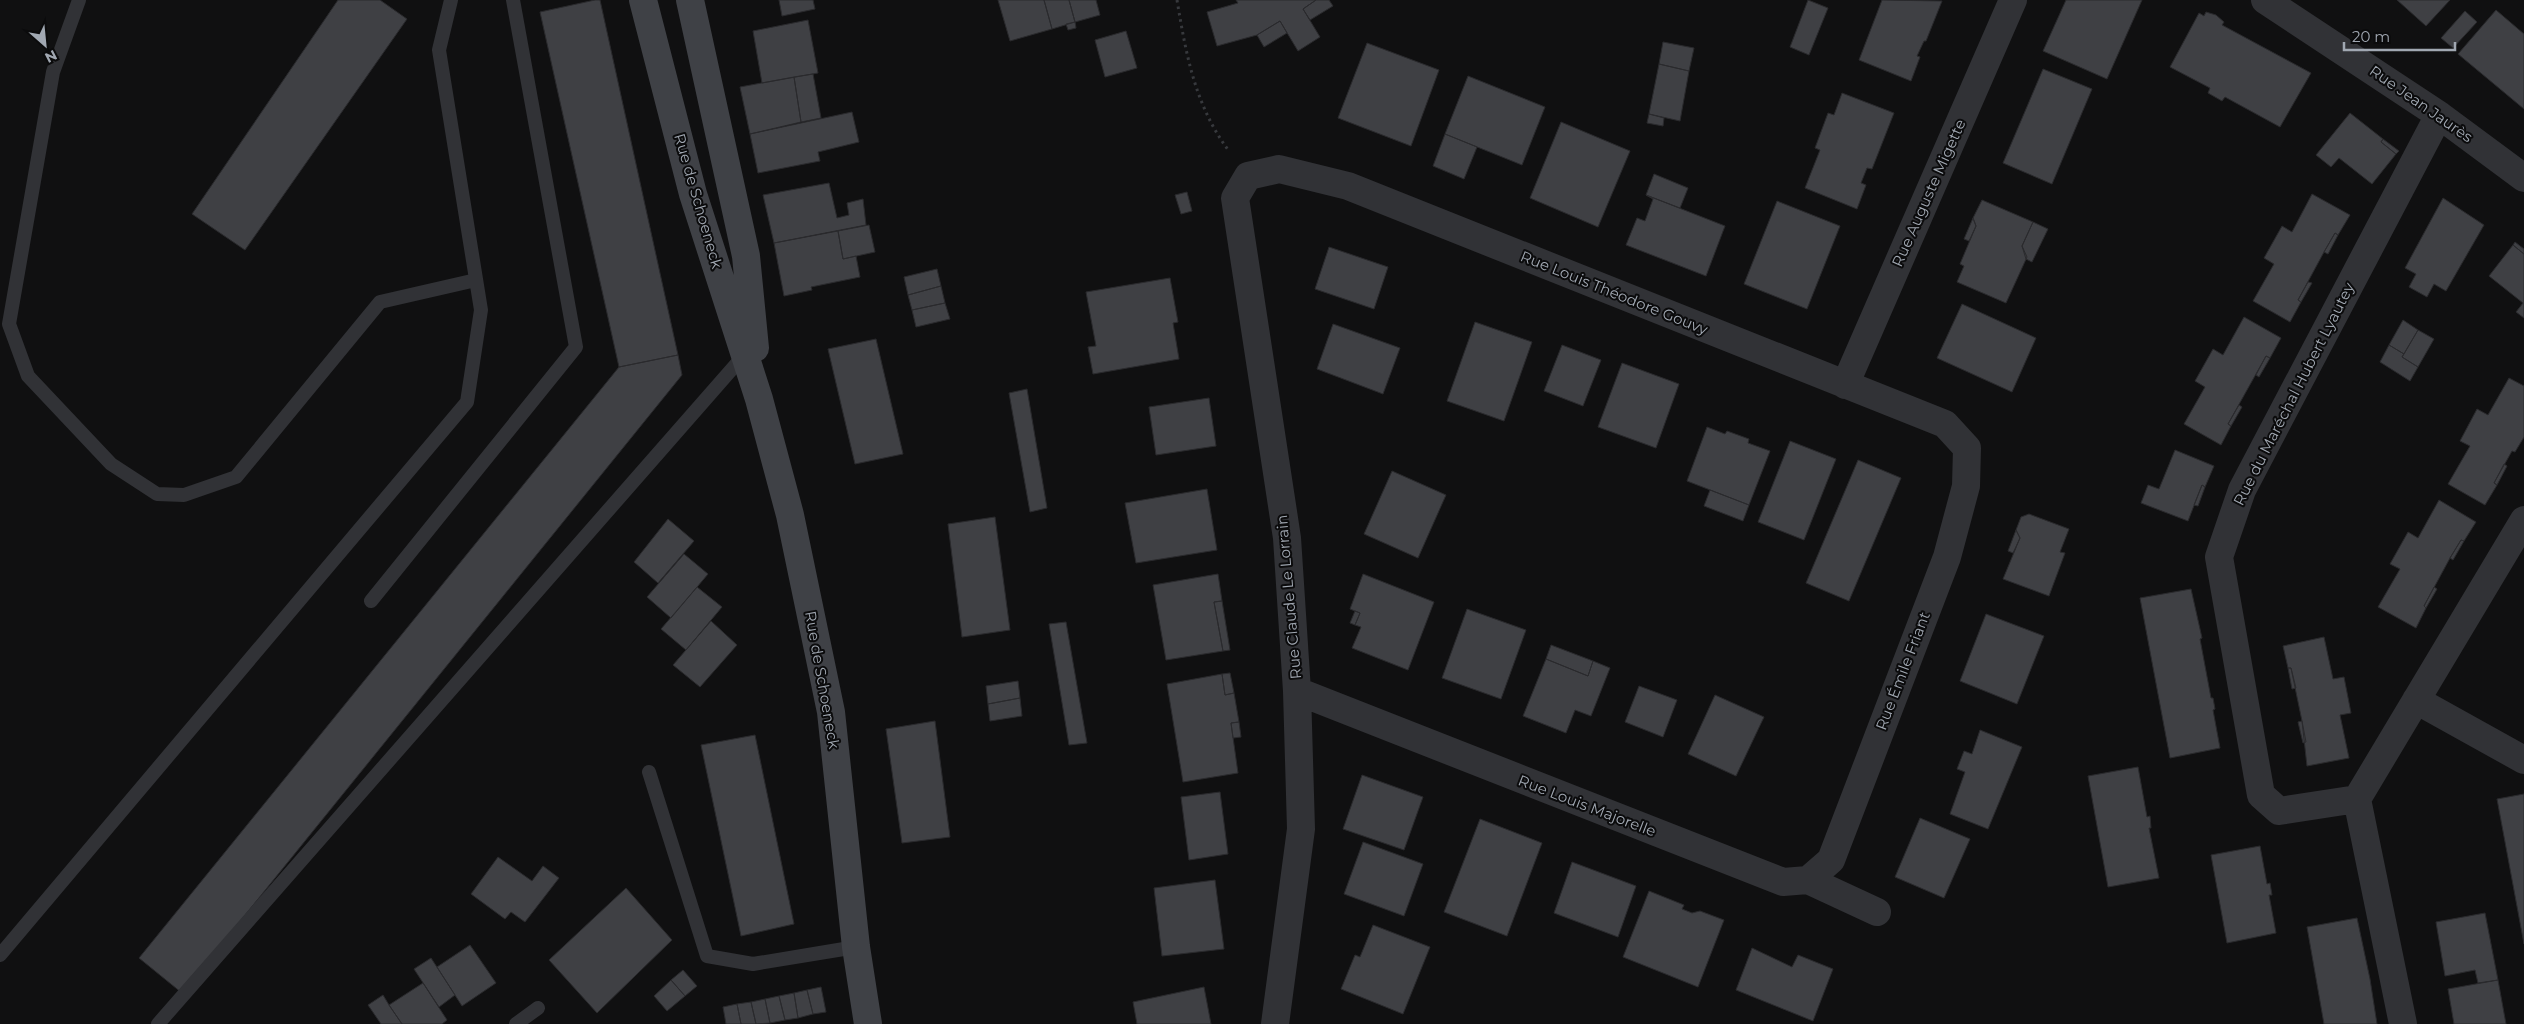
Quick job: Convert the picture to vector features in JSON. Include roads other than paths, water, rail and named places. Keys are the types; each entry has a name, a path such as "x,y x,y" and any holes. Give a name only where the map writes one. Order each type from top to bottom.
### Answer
{"main road":[{"name":"Rue de Schoeneck","path":"643,0 693,194 750,349"},
{"name":"Rue de Schoeneck","path":"690,0 746,256 750,349 759,399 790,515 830,712 856,947 868,1024"}],"street":[{"name":"Rue Auguste Migette","path":"1845,385 2013,0"},
{"name":"Rue Jean Jaurès","path":"2265,0 2439,115 2524,178"},
{"name":"Rue du Maréchal Hubert Lyautey","path":"2357,799 2279,811 2261,795 2219,557 2242,490 2439,115"},
{"name":"Rue Louis Théodore Gouvy","path":"1248,176 1278,169 1348,186 1945,424 1967,448"},
{"name":"Rue Claude Le Lorrain","path":"1248,176 1235,198 1287,538 1297,691 1301,830 1275,1024"},
{"name":"Rue Émile Friant","path":"1808,880 1831,860 1946,557 1966,486 1967,448"},
{"path":"2404,1024 2357,799 2524,520"},
{"name":"Rue Louis Majorelle","path":"1297,691 1783,882 1808,880 1877,912"},
{"path":"2416,700 2524,760"}],"lane":[{"path":"79,0 53,72 10,324 28,376 111,464 157,494 184,496 236,476 380,302 476,280"},
{"path":"0,955 467,402 481,310 439,50 451,0"},
{"path":"370,601 576,348 513,0"},
{"path":"158,1024 750,349"},
{"path":"649,772 707,956 753,964 856,947"},
{"path":"516,1024 538,1008"}]}
